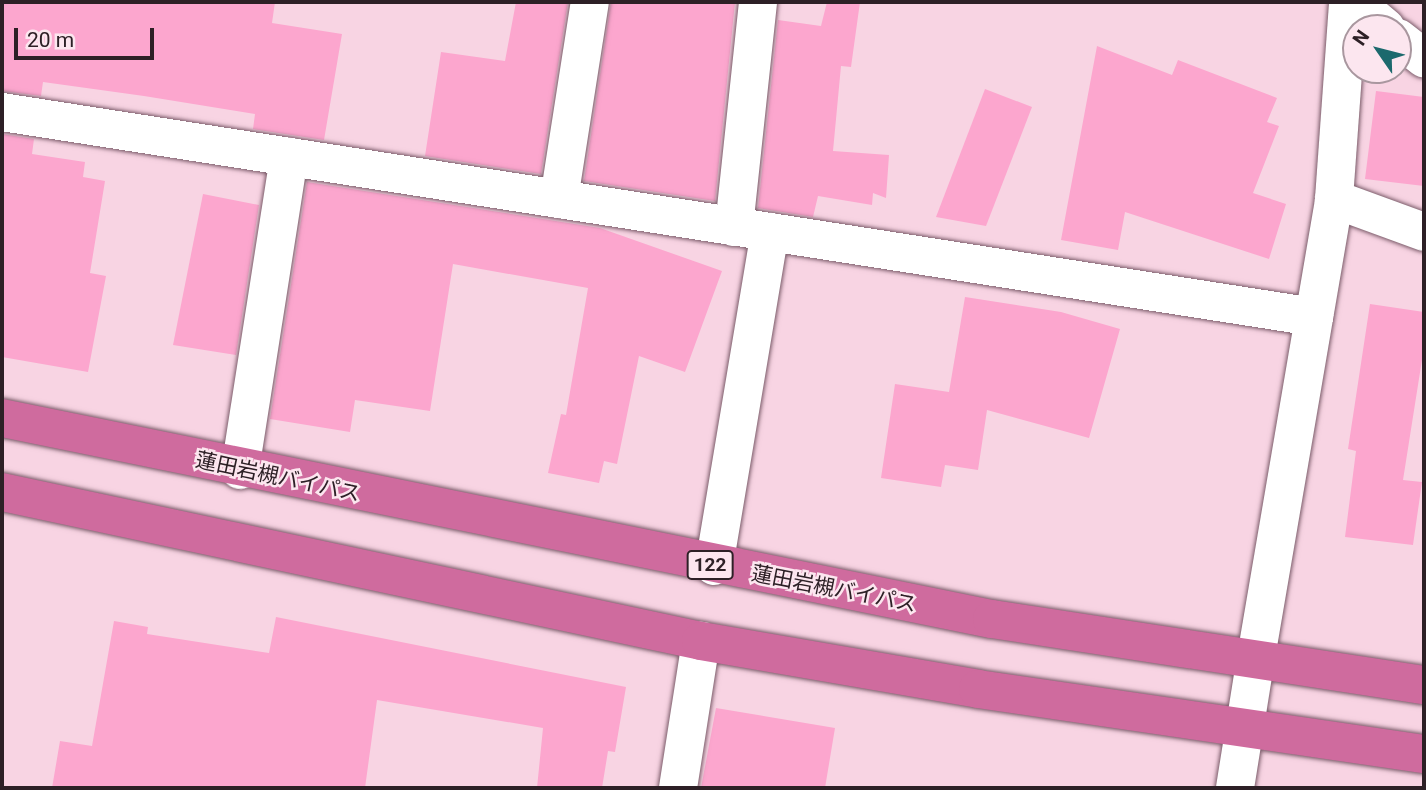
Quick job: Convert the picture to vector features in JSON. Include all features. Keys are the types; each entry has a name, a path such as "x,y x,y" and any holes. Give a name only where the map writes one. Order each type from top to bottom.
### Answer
{"highway":[{"name":"蓮田岩槻バイパス","path":"2,418 240,470 714,566 1255,663 1424,685"},
{"path":"2,492 701,641 1245,729 1424,754"}],"street":[{"path":"559,199 590,2"},
{"path":"714,566 752,229 758,2"},
{"path":"1235,788 1334,200 1348,2"},
{"path":"1355,2 1369,14"},
{"path":"2,112 1314,317"},
{"path":"240,470 289,157"},
{"path":"1334,200 1424,232"},
{"path":"678,788 701,641"}],"building":[{"path":"2,2 275,2 272,23 342,34 324,140 253,129 255,114 144,96 43,82 41,96 2,91"},
{"path":"516,2 568,2 541,174 425,156 441,52 505,61"},
{"path":"611,2 735,2 715,201 584,181"},
{"path":"827,2 860,2 851,67 841,66 833,151 889,155 886,198 873,193 872,205 818,196 813,217 758,208 778,20 821,26"},
{"path":"1097,46 1172,75 1178,60 1277,98 1267,122 1279,126 1253,193 1286,204 1269,259 1125,212 1118,250 1061,240"},
{"path":"985,89 1032,107 986,226 936,217"},
{"path":"1376,91 1424,97 1424,186 1365,179"},
{"path":"2,134 34,139 32,154 85,162 83,177 105,181 90,273 106,276 88,372 2,357"},
{"path":"307,182 600,228 722,271 685,372 639,356 617,464 604,461 599,483 548,473 561,414 566,415 588,288 453,264 430,411 355,400 350,432 270,419"},
{"path":"203,194 259,205 236,355 173,345"},
{"path":"965,297 1061,312 1120,329 1089,438 987,410 978,470 945,465 941,487 881,478 895,384 949,392"},
{"path":"1370,304 1424,312 1424,347 1403,480 1422,482 1413,545 1345,537 1356,451 1348,449"},
{"path":"276,617 626,687 615,752 608,751 602,788 537,788 543,728 377,700 365,788 52,788 60,741 92,746 114,621 148,627 147,634 269,653"},
{"path":"716,708 835,728 825,788 701,788"}]}
